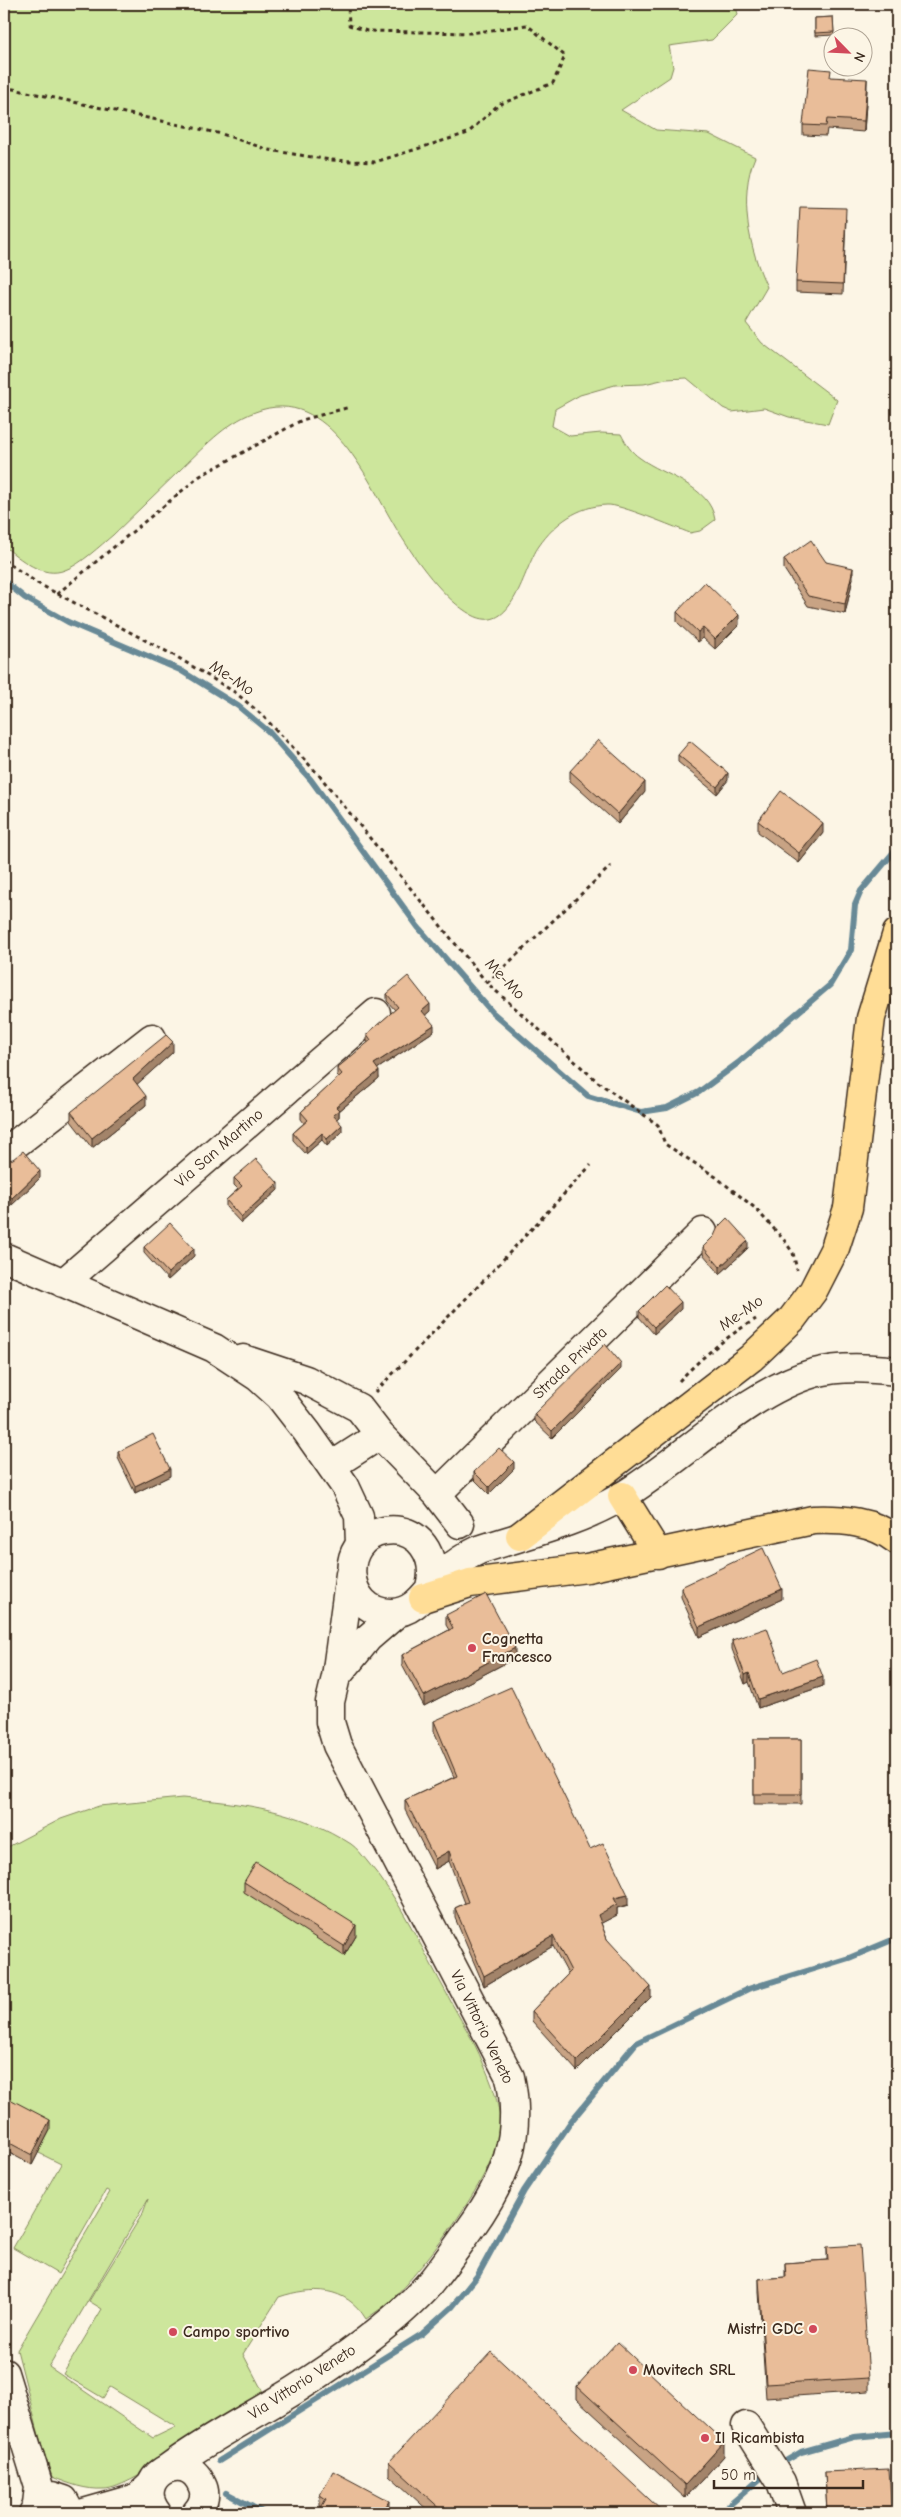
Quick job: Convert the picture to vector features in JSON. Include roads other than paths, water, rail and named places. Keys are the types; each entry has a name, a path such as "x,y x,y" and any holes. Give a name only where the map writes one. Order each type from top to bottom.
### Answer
{"main road":[{"path":"520,1536 751,1358 792,1319 813,1291 835,1248 848,1208 871,1018 897,933"},
{"path":"622,1496 658,1554"},
{"path":"426,1592 470,1583 568,1571 658,1554 784,1525 823,1520 864,1523 897,1540"}],"street":[{"name":"Via San Martino","path":"63,1283 376,1013"},
{"path":"4,1153 152,1038"},
{"name":"Strada Privata","path":"437,1494 703,1232"},
{"path":"4,1257 224,1354 265,1365 306,1380 359,1408 380,1435 437,1494 460,1524"},
{"path":"224,1354 258,1377 279,1396 333,1465 354,1501 360,1523 360,1545"},
{"path":"336,1677 368,1638 397,1613 410,1608 454,1564 479,1550 573,1520 622,1496 749,1406 801,1378 838,1369 897,1371"},
{"path":"333,1465 380,1435"},
{"path":"354,1501 371,1516 395,1530"},
{"path":"336,1677 352,1561 360,1545 376,1533 395,1530 406,1532 422,1542 447,1548 479,1550"},
{"path":"422,1542 430,1555 433,1565 426,1592"},
{"path":"350,1574 353,1586 365,1603 379,1611 397,1613"},
{"name":"Via Vittorio Veneto","path":"229,2428 300,2386 348,2353 429,2284 479,2216 496,2187 513,2142 516,2123 510,2077 337,1745 330,1722 330,1702 336,1677"},
{"path":"4,2373 66,2505"},
{"path":"746,2426 780,2482 792,2513"},
{"path":"66,2505 137,2498 159,2476 206,2441 229,2428"},
{"path":"199,2494 210,2448 229,2428"},
{"path":"157,2513 150,2502 159,2476 179,2466 189,2469 199,2494 222,2513"},
{"path":"66,2505 157,2513"}],"waterway":[{"path":"4,581 25,598 68,622 180,670 238,706 268,731 311,780 418,927 492,1012 588,1096 641,1112 667,1108 699,1092 738,1063 830,985 851,950 855,905 861,891 893,853"},
{"path":"219,2461 422,2334 452,2307 478,2275 524,2191 572,2120 636,2043 748,1989 849,1958 897,1938"},
{"path":"777,2466 801,2452 854,2437 897,2433"},
{"path":"720,2513 767,2473"},
{"path":"226,2493 264,2513"}],"place":[{"name":"Cognetta Francesco","path":"472,1648"},
{"name":"Mistri GDC","path":"813,2329"},
{"name":"Campo sportivo","path":"173,2332"},
{"name":"Movitech SRL","path":"633,2370"},
{"name":"Il Ricambista","path":"705,2438"}]}
